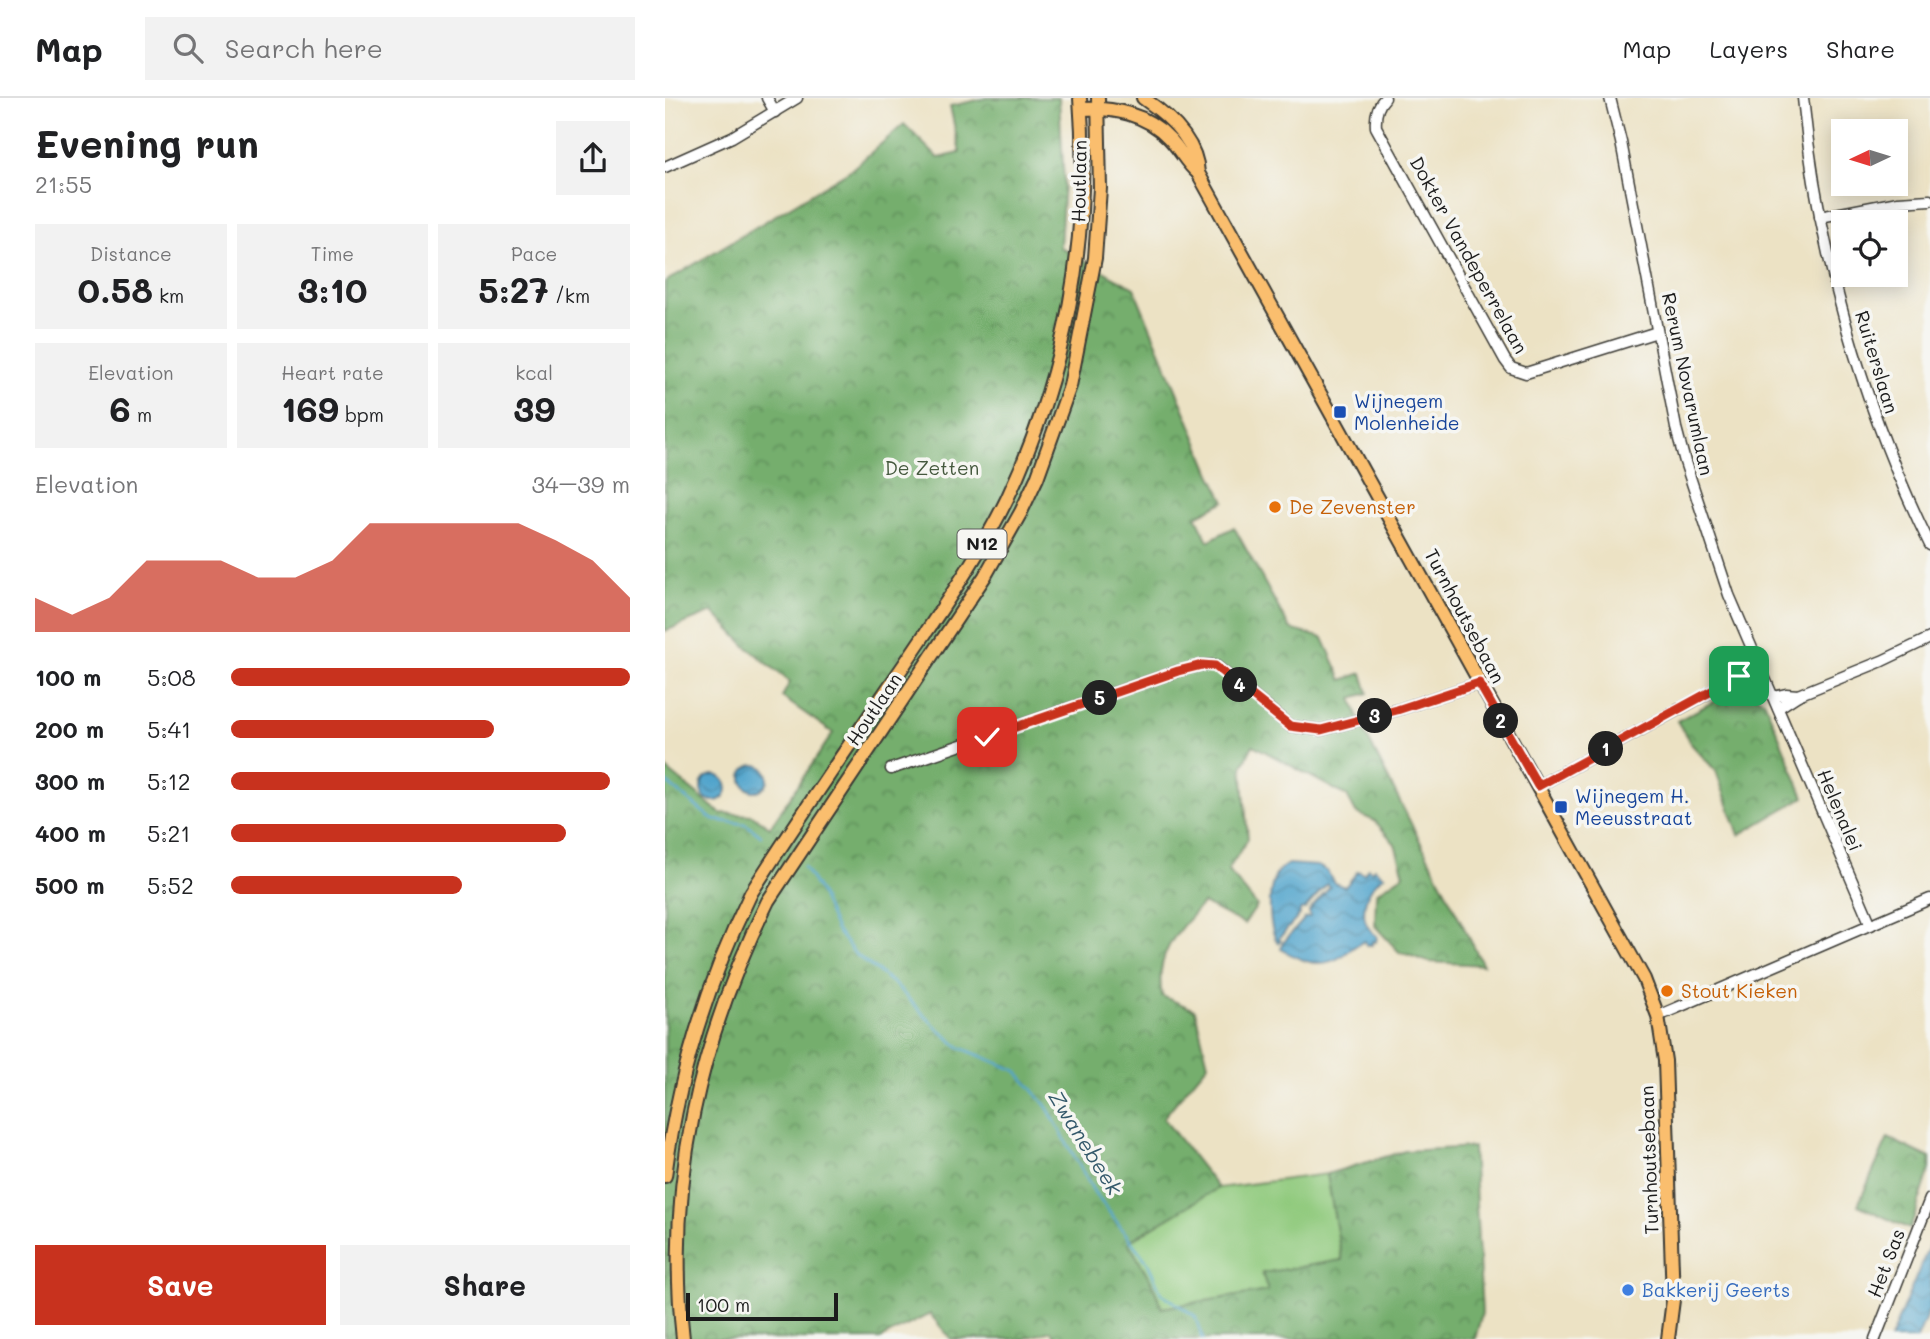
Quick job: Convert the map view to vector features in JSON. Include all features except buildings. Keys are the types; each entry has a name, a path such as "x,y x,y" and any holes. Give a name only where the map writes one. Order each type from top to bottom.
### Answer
{"main road":[{"name":"Turnhoutsebaan","path":"1145,120 1150,100"},
{"name":"Turnhoutsebaan","path":"1150,100 1184,134 1198,159 1198,173"},
{"name":"Turnhoutsebaan","path":"1081,103 1098,103 1145,120 1168,136 1198,173 1644,979 1658,1016 1665,1060 1672,1291 1668,1339"},
{"name":"Houtlaan","path":"665,1176 689,1048 710,986 751,893 968,568 1006,499 1033,436 1053,382 1073,285 1081,210 1081,103"},
{"name":"Houtlaan","path":"683,1339 678,1238 685,1158 699,1084 717,1019 768,901 985,576 1037,478 1070,386 1095,258 1100,188 1098,103"}],"street":[{"path":"767,98 779,105"},
{"path":"665,167 732,137 779,105 797,98"},
{"name":"Dokter Vandeperrelaan","path":"1385,98 1375,116 1377,127 1511,368 1526,373 1538,371 1657,332"},
{"name":"Rerum Novarumlaan","path":"1610,98 1685,462 1729,595 1778,708"},
{"name":"Ruiterslaan","path":"1803,98 1820,217 1847,325 1870,405 1895,472 1930,545"},
{"path":"1820,217 1898,202 1930,200"},
{"path":"1778,708 1798,695 1882,662 1930,638"},
{"path":"891,769 1202,665 1215,666 1290,726 1321,730 1397,710 1479,683"},
{"path":"1538,786 1759,667"},
{"path":"1773,698 1786,694 1798,695"},
{"name":"Helenalei","path":"1778,708 1871,925"},
{"path":"1658,1016 1930,899"},
{"name":"Het Sas","path":"1875,1339 1930,1199"}],"green space":[{"name":"De Zetten","path":"987,98 1059,98 1064,182 1060,247 1134,288 1211,474 1225,501 1196,516 1208,541 1234,527 1290,629 1323,638 1342,680 1362,673 1368,693 1352,698 1362,727 1483,965 1429,962 1399,952 1375,926 1376,893 1404,874 1395,844 1375,821 1356,813 1347,796 1253,745 1242,767 1248,839 1228,870 1257,906 1244,924 1203,903 1176,934 1161,968 1162,996 1195,1010 1208,1064 1163,1118 1218,1188 1128,1242 1151,1281 1162,1308 1268,1291 1262,1273 1342,1260 1327,1174 1405,1151 1473,1147 1482,1313 1475,1339 1056,1339 1051,1331 1023,1339 951,1339 930,1314 880,1339 665,1339 665,768 720,813 752,815 770,827 833,733 782,697 790,682 746,646 713,612 665,631 665,282 852,169 904,124 938,158 960,153 950,106"},
{"path":"1737,689 1764,700 1804,797 1739,835 1716,771 1691,744 1677,721"},
{"path":"1888,1138 1930,1158 1930,1169 1910,1229 1858,1205"},
{"path":"1327,1174 1342,1261 1263,1273 1268,1291 1162,1308 1151,1281 1128,1242 1218,1188"}],"water":[{"path":"755,765 764,769 768,778 764,787 755,791 746,787 742,778 746,769"},
{"path":"714,775 723,779 727,788 723,797 714,801 705,797 701,788 705,779"},
{"path":"1288,864 1318,866 1327,871 1334,883 1345,887 1358,871 1364,874 1368,868 1372,871 1374,868 1384,876 1371,889 1365,905 1366,922 1377,936 1376,942 1372,941 1372,945 1366,945 1365,941 1334,960 1318,963 1303,960 1281,949 1282,944 1305,918 1310,917 1309,911 1330,887 1327,884 1305,909 1300,910 1300,915 1279,938 1281,941 1278,943 1270,918 1270,896 1275,878"},
{"path":"1930,1244 1930,1308 1917,1339 1890,1339"}],"waterway":[{"name":"Zwanebeek","path":"665,781 713,820 746,824 761,836"},
{"name":"Zwanebeek","path":"804,867 819,891 836,930 855,954 894,984 959,1047 1017,1071 1047,1107 1094,1192 1148,1263 1161,1293 1195,1316 1203,1339"}],"place":[{"name":"Wijnegem Molenheide","path":"1340,412"},
{"name":"De Zevenster","path":"1275,507"},
{"name":"Wijnegem H. Meeusstraat","path":"1561,807"},
{"name":"Stout Kieken","path":"1667,991"},
{"name":"Bakkerij Geerts","path":"1628,1290"}],"route":[{"path":"987,737 1202,665 1215,666 1281,721 1303,729 1321,730 1397,710 1479,683 1538,786 1739,676"}]}
